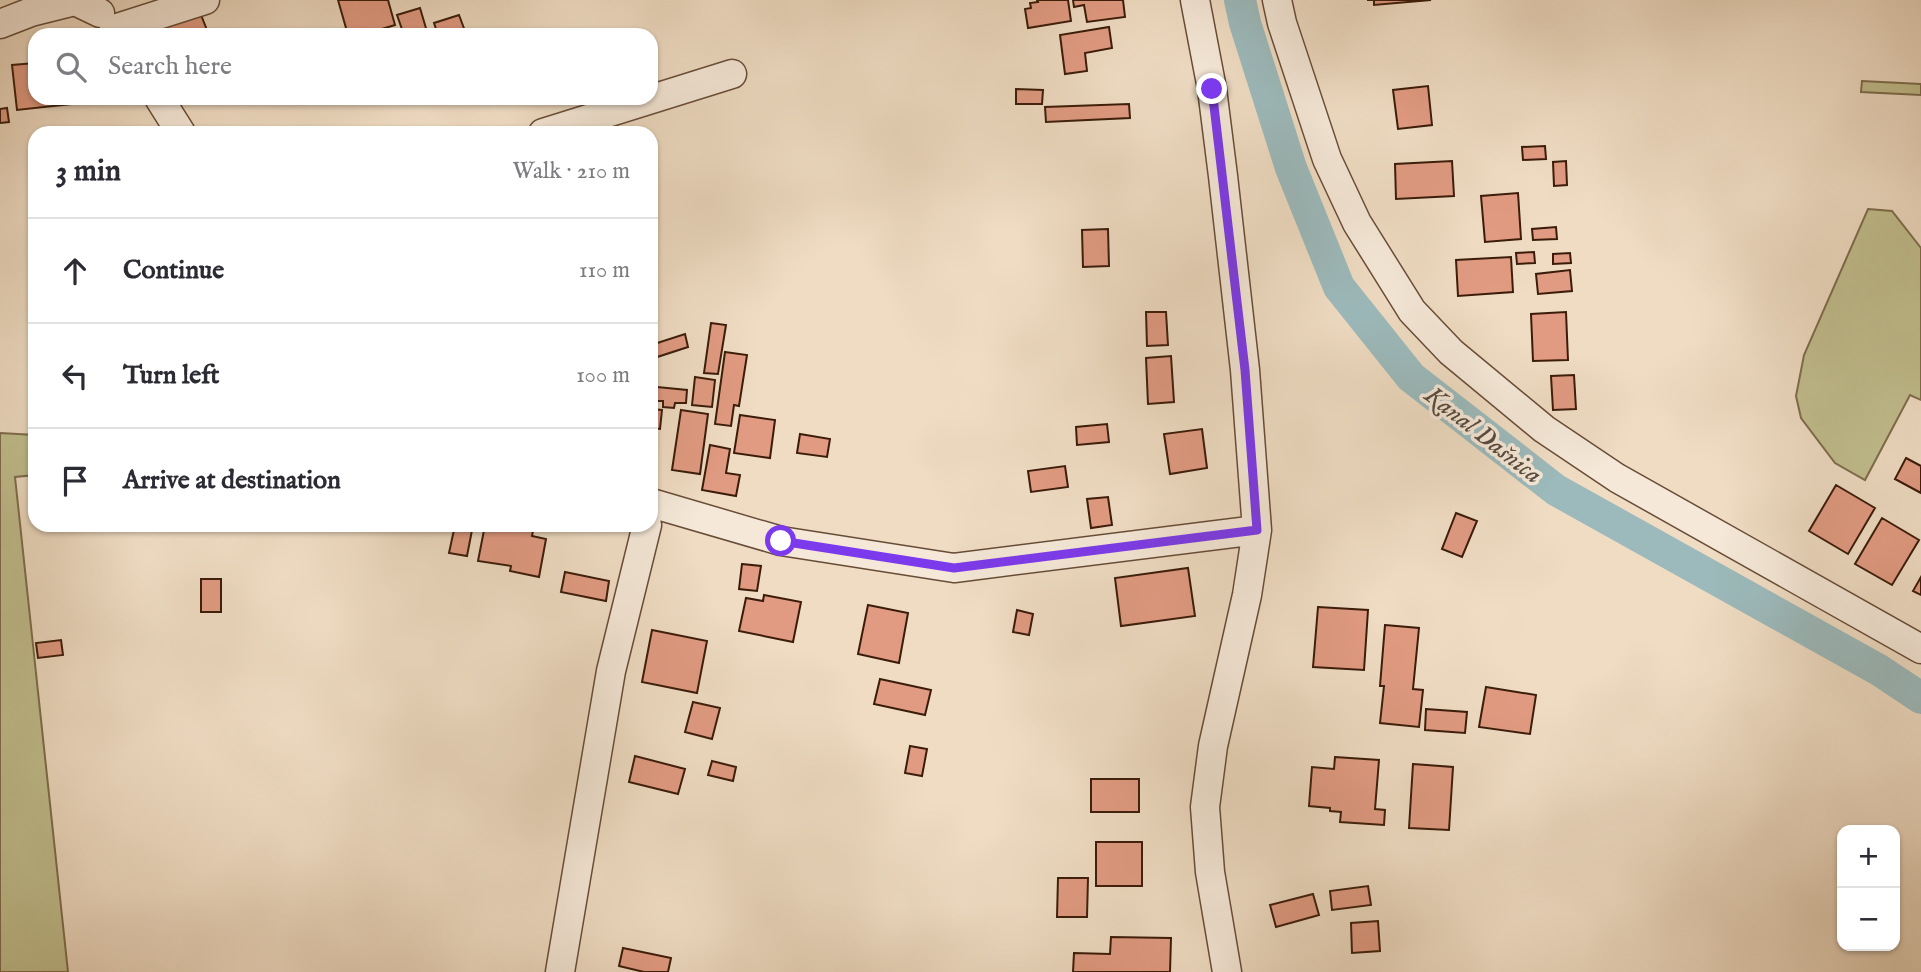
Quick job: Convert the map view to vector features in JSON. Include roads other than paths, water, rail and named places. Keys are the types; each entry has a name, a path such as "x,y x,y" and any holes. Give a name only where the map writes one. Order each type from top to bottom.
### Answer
{"street":[{"path":"0,24 31,12 75,1 107,19 205,0"},
{"path":"1195,0 1212,89 1223,176 1245,370 1257,530 1247,595 1213,746 1205,807 1210,872 1227,972"},
{"path":"1277,0 1282,23 1327,159 1357,223 1412,311 1451,352 1544,429 1617,478 1921,649"},
{"path":"658,97 732,74"},
{"path":"163,105 177,126"},
{"path":"565,126 633,105"},
{"path":"658,512 781,541 954,568 1257,530"},
{"path":"560,972 611,671 645,532"}],"waterway":[{"name":"Kanal Dašnica","path":"1240,0 1291,168 1339,287 1411,377 1556,490 1879,670 1921,698"}]}
